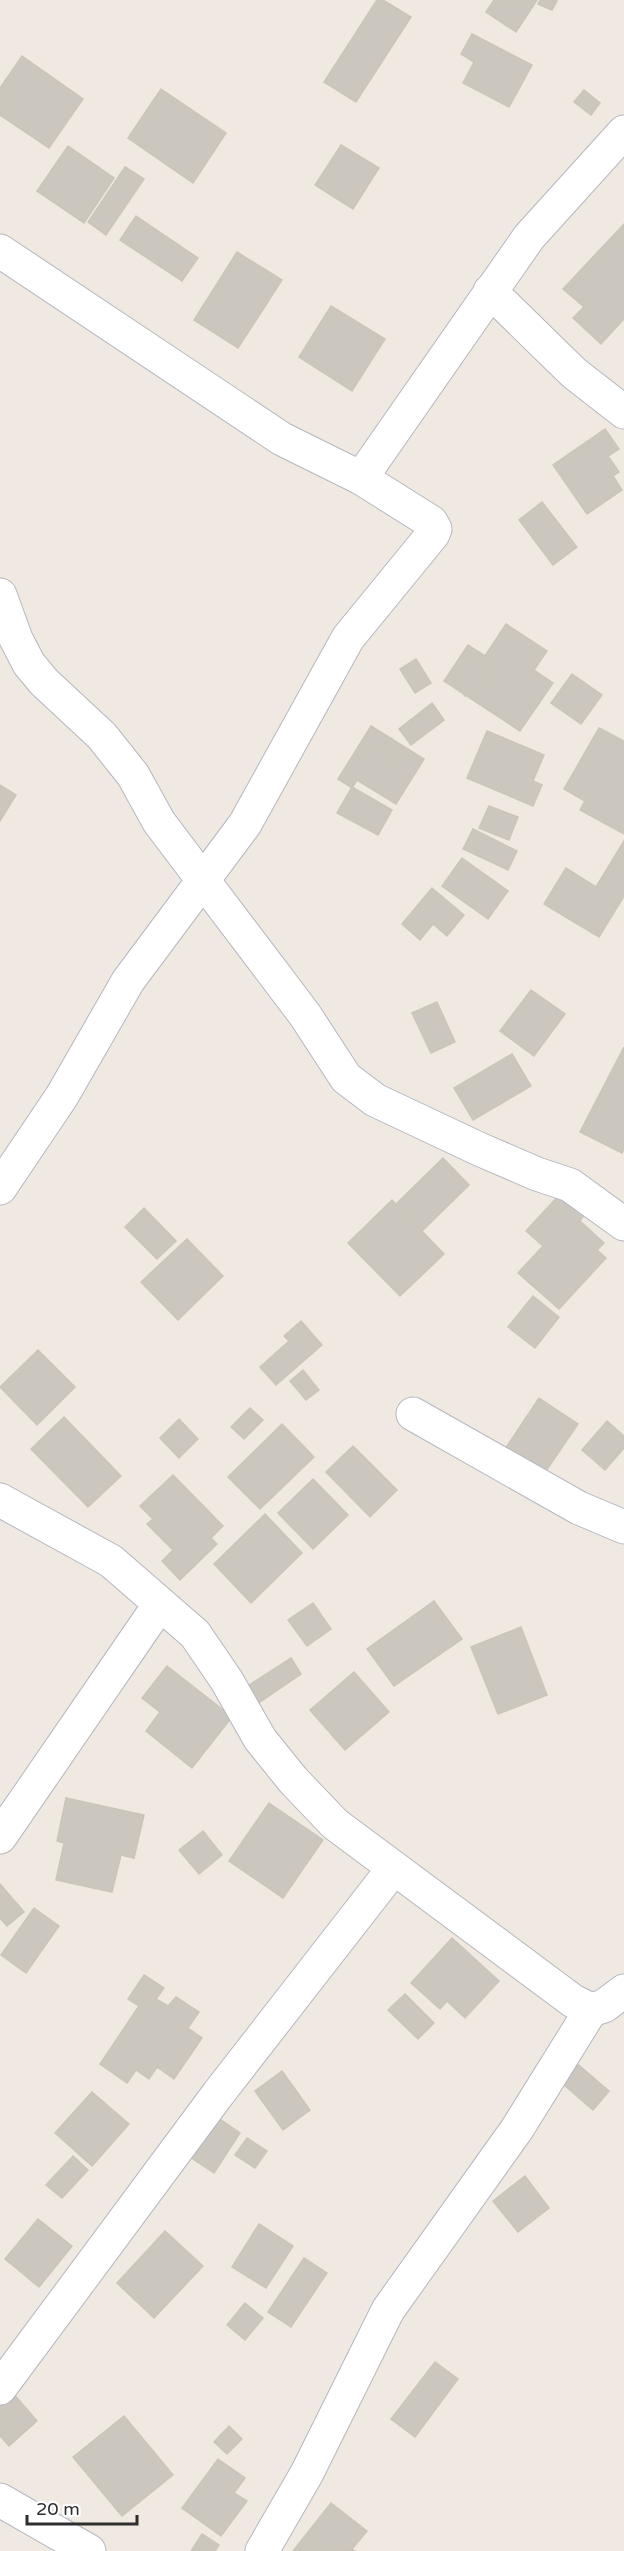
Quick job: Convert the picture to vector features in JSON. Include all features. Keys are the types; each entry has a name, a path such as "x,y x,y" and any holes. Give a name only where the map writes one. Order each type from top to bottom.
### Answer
{"street":[{"path":"362,478 529,237 624,132"},
{"path":"0,251 282,440 362,478 431,522 435,529 348,638 245,824 128,981 62,1096 0,1188"},
{"path":"490,291 574,373 624,411"},
{"path":"0,595 16,639 29,664 44,682 102,736 133,775 159,822 305,1015 346,1078 375,1100 404,1114 537,1174 570,1185 624,1224"},
{"path":"413,1413 579,1508 624,1527"},
{"path":"0,1500 111,1561 195,1634 260,1739 293,1780 335,1824 573,2001 591,2010"},
{"path":"0,1837 160,1604"},
{"path":"0,2388 218,2094 393,1869"},
{"path":"262,2551 307,2473 388,2310 517,2129 591,2010 604,2006 624,1991"},
{"path":"0,2500 89,2551"}],"building":[{"path":"377,0 383,0 411,17 356,102 324,82"},
{"path":"494,0 537,0 516,32 486,12"},
{"path":"540,0 557,1 552,10 538,4"},
{"path":"472,34 532,65 509,107 463,83 474,62 461,54"},
{"path":"22,56 83,99 49,148 0,115 0,88"},
{"path":"161,89 226,133 193,183 128,138"},
{"path":"584,90 600,103 591,115 574,102"},
{"path":"341,145 379,168 353,209 315,185"},
{"path":"68,146 114,178 84,223 37,191"},
{"path":"125,167 144,179 106,235 88,222"},
{"path":"136,216 198,258 182,281 120,240"},
{"path":"624,224 624,319 601,344 573,318 584,307 563,289"},
{"path":"237,252 282,280 238,348 194,320"},
{"path":"331,306 385,339 352,391 299,357"},
{"path":"605,429 619,449 608,456 619,472 613,476 622,490 587,514 553,465"},
{"path":"542,502 577,547 553,565 519,520"},
{"path":"506,624 547,651 534,670 553,683 520,731 444,681 468,645 485,656"},
{"path":"479,655 493,678 465,696 450,672"},
{"path":"416,659 431,683 415,693 400,669"},
{"path":"572,674 602,695 581,724 551,703"},
{"path":"432,703 444,720 411,745 399,729"},
{"path":"371,726 424,759 396,804 357,780 352,788 338,779"},
{"path":"599,728 624,741 624,834 580,810 585,801 564,789"},
{"path":"487,731 544,755 533,781 542,785 533,806 467,778"},
{"path":"391,738 409,754 396,768 378,752"},
{"path":"0,785 16,795 0,821"},
{"path":"352,787 392,810 378,835 337,813"},
{"path":"489,806 518,817 509,840 479,828"},
{"path":"473,829 517,851 508,870 463,849"},
{"path":"624,841 624,896 599,937 544,904 566,868 596,887"},
{"path":"462,858 508,891 488,919 442,886"},
{"path":"432,888 464,915 447,936 433,924 420,940 402,924"},
{"path":"531,990 565,1014 534,1056 500,1031"},
{"path":"437,1002 455,1042 431,1053 412,1013"},
{"path":"624,1047 624,1149 622,1153 580,1132"},
{"path":"512,1054 531,1086 473,1120 454,1088"},
{"path":"443,1158 469,1185 419,1234 393,1207"},
{"path":"560,1194 584,1215 580,1221 604,1243 597,1250 606,1258 559,1309 518,1273 543,1246 526,1231"},
{"path":"392,1200 444,1254 400,1296 348,1243"},
{"path":"144,1208 176,1241 157,1259 125,1227"},
{"path":"187,1239 223,1276 178,1320 141,1282"},
{"path":"533,1296 559,1317 535,1348 508,1327"},
{"path":"301,1321 322,1345 276,1385 260,1367 289,1341 284,1336"},
{"path":"38,1350 75,1387 37,1425 0,1387"},
{"path":"303,1370 319,1390 306,1400 290,1381"},
{"path":"539,1398 578,1424 544,1474 505,1449"},
{"path":"250,1408 263,1420 244,1439 231,1427"},
{"path":"64,1417 121,1476 88,1507 31,1449"},
{"path":"179,1419 198,1439 179,1458 160,1438"},
{"path":"607,1421 624,1436 624,1448 605,1470 582,1450"},
{"path":"282,1424 314,1457 260,1509 228,1477"},
{"path":"353,1446 397,1490 370,1517 326,1472"},
{"path":"173,1475 223,1526 211,1538 217,1544 180,1580 162,1561 173,1550 147,1524 153,1519 140,1506"},
{"path":"313,1479 348,1515 313,1549 278,1513"},
{"path":"265,1514 302,1553 251,1603 214,1564"},
{"path":"434,1601 462,1639 394,1686 367,1649"},
{"path":"313,1603 331,1629 307,1646 288,1620"},
{"path":"521,1627 547,1695 498,1714 471,1647"},
{"path":"291,1658 301,1674 254,1706 243,1689"},
{"path":"167,1666 232,1717 192,1768 146,1731 160,1712 142,1698"},
{"path":"354,1672 389,1712 345,1750 310,1710"},
{"path":"66,1798 144,1815 134,1858 121,1855 112,1892 56,1880 64,1843 57,1841"},
{"path":"269,1803 323,1840 283,1898 229,1861"},
{"path":"203,1831 222,1855 199,1874 179,1850"},
{"path":"0,1884 24,1912 7,1926 0,1918"},
{"path":"34,1908 59,1926 26,1973 1,1955"},
{"path":"452,1938 499,1981 465,2018 447,2001 440,2009 411,1983"},
{"path":"144,1975 164,1988 156,1999 168,2006 176,1997 199,2012 188,2028 202,2038 174,2079 157,2067 149,2079 136,2070 127,2083 100,2064 139,2006 128,1999"},
{"path":"405,1994 434,2023 418,2039 388,2010"},
{"path":"573,2060 609,2091 593,2110 557,2079"},
{"path":"282,2071 310,2110 283,2130 255,2091"},
{"path":"92,2092 129,2124 92,2166 55,2133"},
{"path":"214,2115 240,2133 214,2173 187,2155"},
{"path":"247,2138 267,2151 255,2168 235,2155"},
{"path":"73,2156 88,2170 62,2198 46,2185"},
{"path":"525,2176 549,2208 518,2232 493,2201"},
{"path":"38,2219 72,2246 39,2287 5,2259"},
{"path":"259,2224 293,2246 266,2288 232,2267"},
{"path":"165,2231 203,2266 154,2318 117,2283"},
{"path":"304,2258 327,2273 291,2327 268,2312"},
{"path":"245,2303 263,2318 245,2340 227,2325"},
{"path":"435,2362 458,2379 415,2437 391,2419"},
{"path":"12,2392 37,2421 9,2446 0,2436 0,2402"},
{"path":"124,2416 173,2475 122,2516 73,2457"},
{"path":"229,2426 242,2439 227,2454 214,2442"},
{"path":"218,2459 245,2478 234,2493 247,2501 221,2536 182,2508"},
{"path":"331,2503 367,2531 352,2549 355,2551 293,2551"},
{"path":"202,2534 219,2545 215,2551 191,2551"}]}
